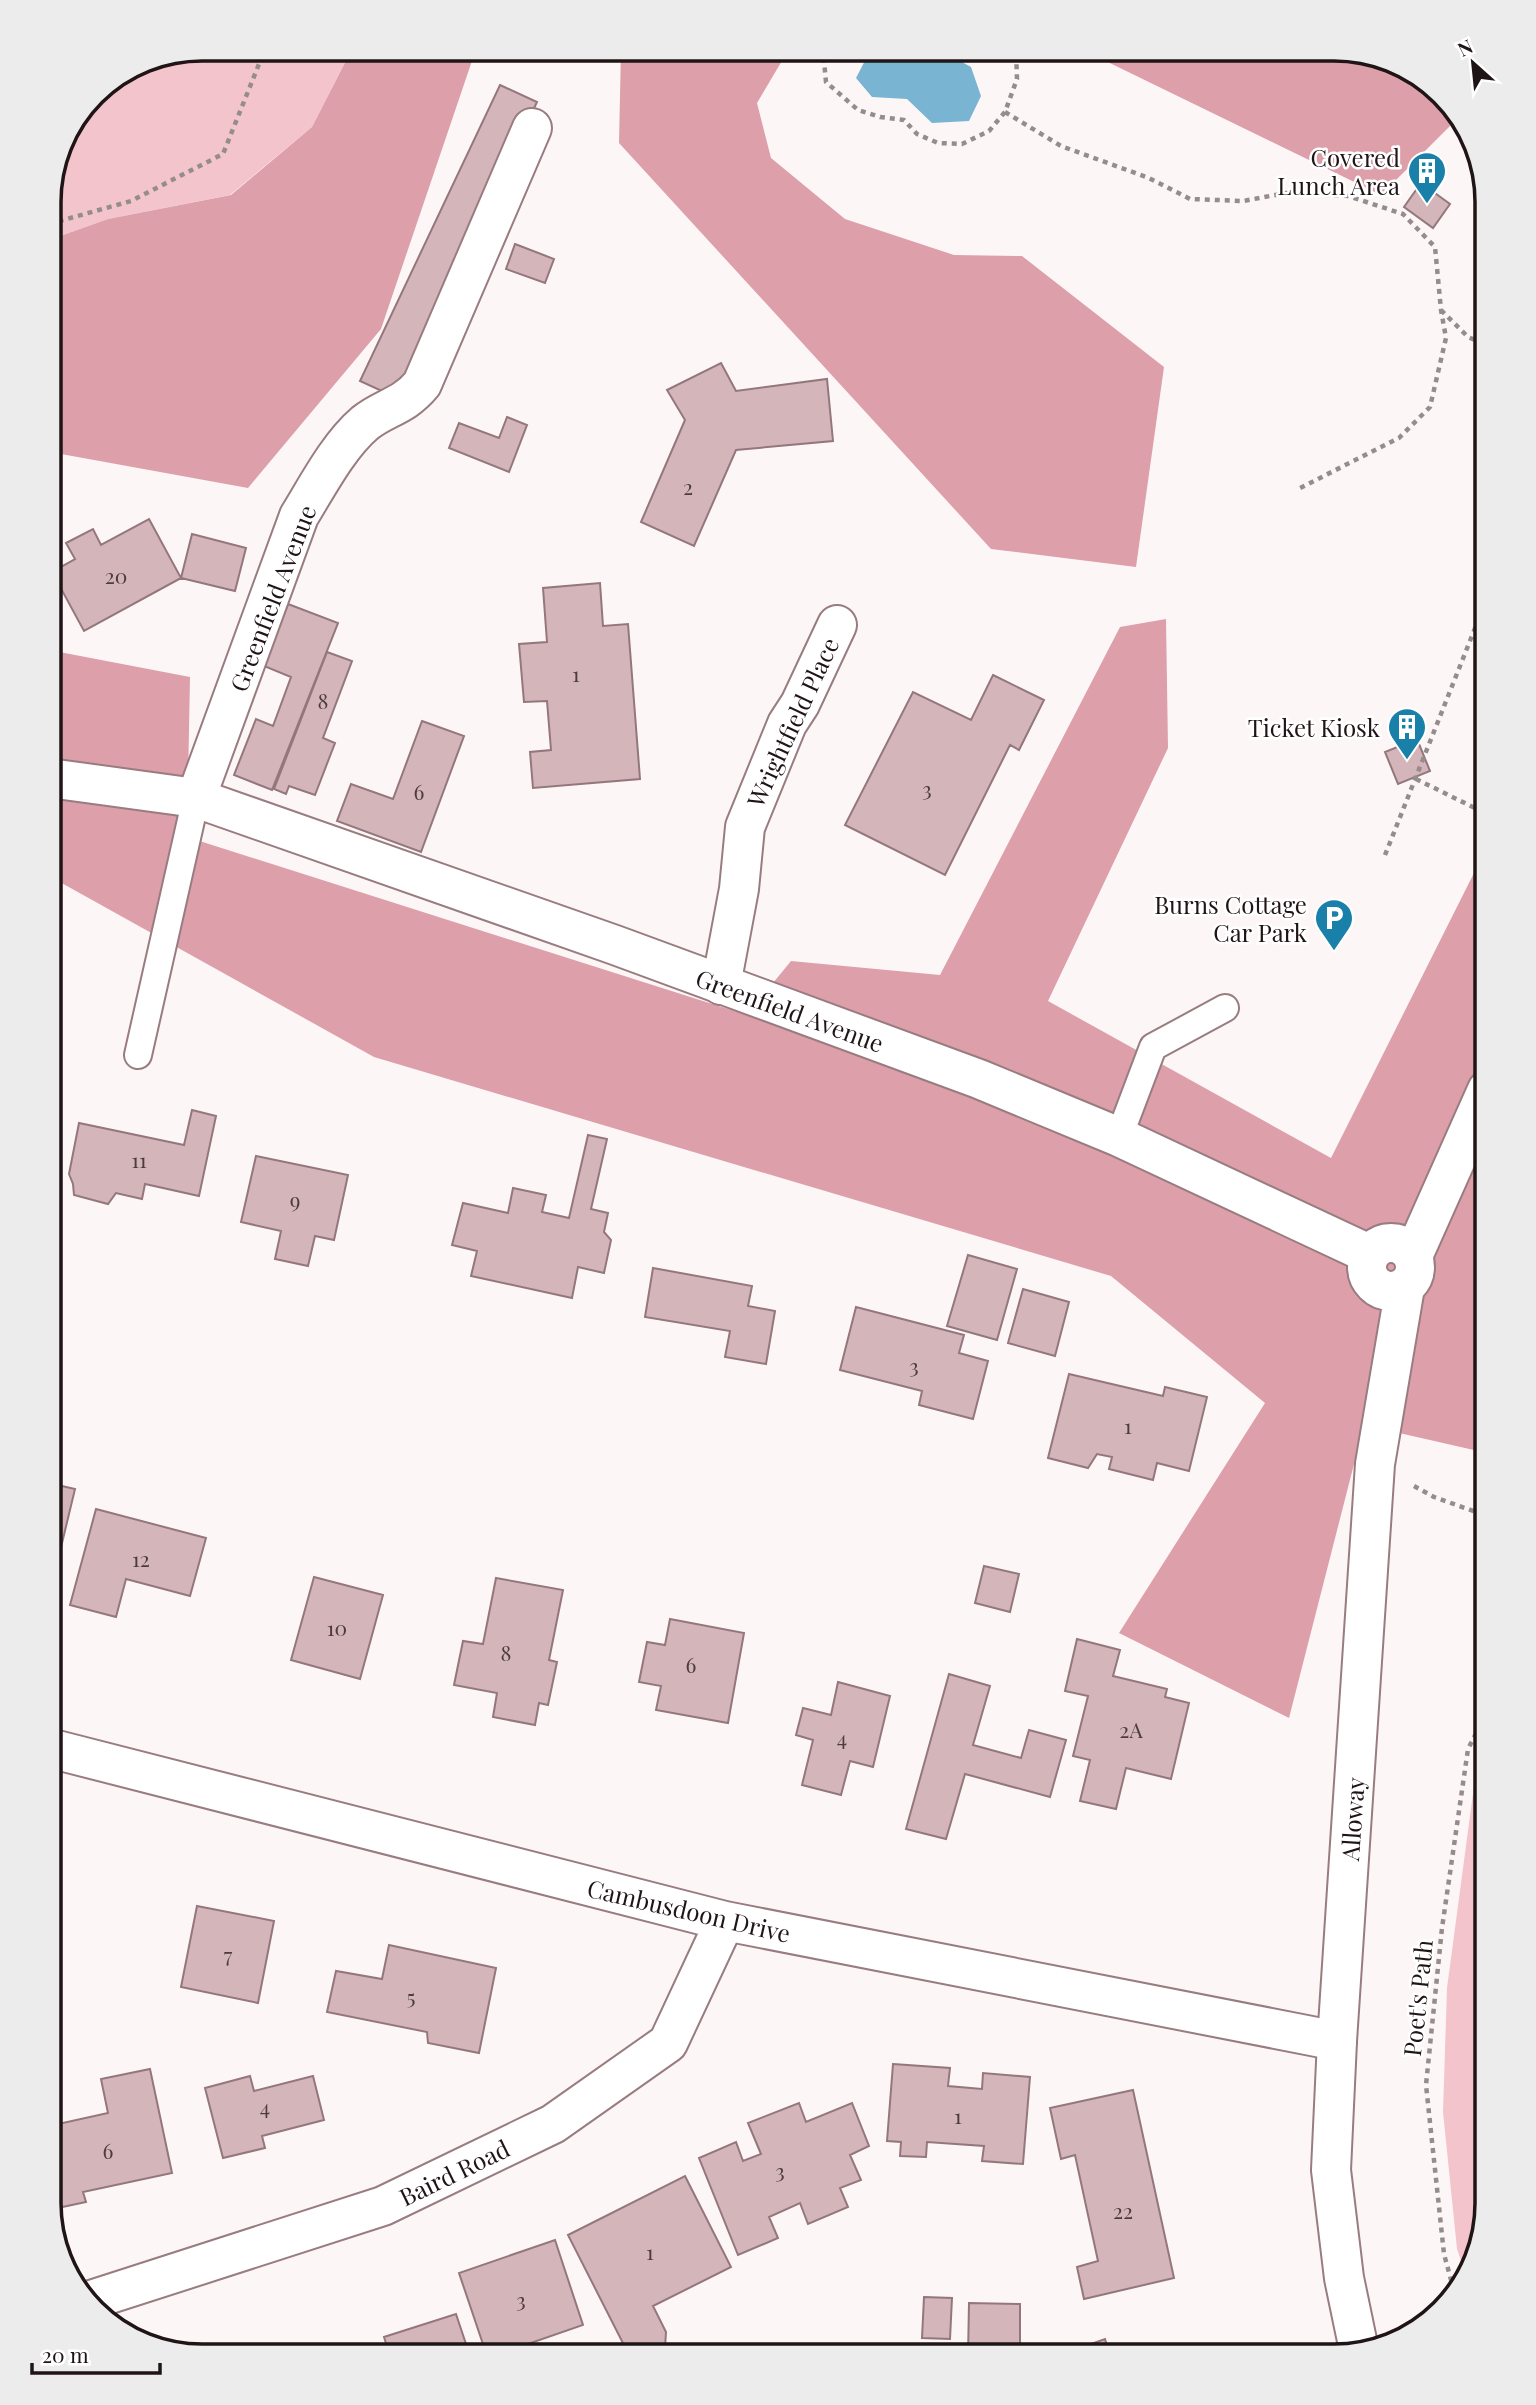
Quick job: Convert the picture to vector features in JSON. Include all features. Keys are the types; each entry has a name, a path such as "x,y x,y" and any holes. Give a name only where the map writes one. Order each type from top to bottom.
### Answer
{"street":[{"name":"Greenfield Avenue","path":"196,799 299,516 321,480 362,425 411,398 422,384 532,128"},
{"name":"Wrightfield Place","path":"722,985 739,889 745,827 787,724 800,704 837,625"},
{"name":"Greenfield Avenue","path":"62,780 196,799 722,985 979,1079 1119,1138 1369,1254 1382,1243 1390,1242 1406,1247 1409,1271"},
{"name":"Alloway","path":"1357,2342 1344,2278 1331,2170 1375,1464 1409,1271 1475,1118"},
{"name":"Cambusdoon Drive","path":"61,1751 725,1921 1337,2041"},
{"name":"Baird Road","path":"98,2298 383,2206 553,2124 668,2043 725,1921"}],"lane":[{"path":"138,1055 196,799"},
{"path":"1119,1138 1153,1047 1225,1008"}],"path":[{"path":"62,220 131,201 223,154 260,61"},
{"path":"824,62 826,82 858,110 880,117 904,120 918,134 938,143 962,144 989,131 1006,112 1017,79 1016,62"},
{"path":"1006,112 1061,146 1149,178 1190,199 1243,201 1286,193 1348,195 1403,214 1435,247 1446,338 1430,407 1399,438 1300,488"},
{"path":"1441,310 1468,337 1475,340"},
{"path":"1385,855 1475,629"},
{"path":"1416,779 1475,808"},
{"path":"1375,1464 1434,1497 1475,1512"},
{"name":"Poet's Path","path":"1451,2281 1444,2254 1426,2085 1442,1928 1468,1749 1475,1735"}],"shaded area":[{"path":"346,61 312,127 230,195 108,219 62,235 62,184 72,149 85,124 109,96 124,85 157,69 184,62"},
{"path":"346,61 472,61 381,329 248,488 62,454 62,235 108,219 231,195 312,127"},
{"path":"621,61 782,62 757,103 771,158 845,219 954,255 1022,256 1164,367 1136,567 991,549 619,143"},
{"path":"1107,62 1361,64 1396,76 1412,85 1440,109 1451,125 1381,195"},
{"path":"1166,619 1168,748 1048,1001 1331,1158 1475,871 1475,1450 1364,1425 1289,1718 1119,1633 1265,1403 1111,1276 374,1057 62,883 62,652 190,677 187,837 747,1015 791,961 940,975 1120,627"},
{"path":"1475,1778 1475,2202 1470,2239 1461,2262 1457,2249 1443,2112 1447,1988"}],"water":[{"path":"864,62 961,62 971,67 981,96 969,121 932,123 907,99 872,97 856,78"}],"building":[{"path":"500,85 537,102 397,398 360,381"},
{"name":"Covered Lunch Area","path":"1421,183 1450,204 1433,228 1404,207"},
{"path":"515,244 554,259 545,283 506,269"},
{"path":"721,363 736,391 827,379 833,441 736,450 694,546 641,522 685,420 667,390"},
{"path":"507,417 527,425 509,472 449,448 459,423 499,438"},
{"path":"149,519 181,578 84,631 62,590 62,566 75,559 66,543 93,529 101,545"},
{"path":"192,534 246,548 235,591 181,578"},
{"path":"600,583 603,626 628,624 640,779 533,788 530,752 551,750 547,701 524,702 519,644 547,642 543,588"},
{"path":"288,604 338,623 272,790 234,775 256,719 273,726 291,677 264,666"},
{"path":"327,652 352,661 323,738 335,743 315,795 289,786 286,794 274,789"},
{"path":"993,675 1044,700 1019,750 1010,745 945,875 845,825 913,692 971,720"},
{"path":"422,721 464,736 421,852 337,821 351,784 393,799"},
{"name":"Ticket Kiosk","path":"1417,739 1430,771 1398,784 1385,752"},
{"path":"192,1110 216,1116 199,1196 145,1184 142,1199 116,1193 108,1204 74,1195 69,1174 79,1123 184,1145"},
{"path":"588,1135 607,1139 591,1209 608,1213 604,1232 611,1240 604,1273 578,1267 572,1298 471,1276 477,1251 452,1245 463,1203 508,1213 513,1188 546,1195 542,1212 569,1218"},
{"path":"256,1156 348,1175 334,1240 315,1236 308,1266 275,1259 281,1231 241,1222"},
{"path":"968,1255 1017,1269 997,1340 947,1326"},
{"path":"653,1268 752,1286 748,1306 775,1311 766,1364 725,1357 730,1331 645,1317"},
{"path":"1023,1289 1069,1302 1055,1356 1008,1343"},
{"path":"856,1307 964,1335 959,1353 988,1361 973,1419 919,1405 922,1391 840,1370"},
{"path":"1069,1374 1163,1396 1165,1387 1207,1397 1189,1471 1157,1463 1153,1480 1109,1469 1112,1457 1097,1454 1088,1468 1048,1458"},
{"path":"61,1486 75,1489 61,1546"},
{"path":"96,1509 206,1538 190,1596 126,1579 116,1617 70,1605"},
{"path":"984,1566 1019,1574 1010,1612 975,1603"},
{"path":"314,1577 383,1595 360,1679 291,1660"},
{"path":"496,1578 563,1590 549,1660 557,1662 548,1705 539,1703 535,1725 493,1717 497,1693 454,1685 463,1641 483,1644"},
{"path":"670,1619 744,1633 728,1723 656,1710 661,1686 639,1682 647,1642 665,1645"},
{"path":"1077,1639 1120,1650 1113,1676 1167,1689 1165,1697 1189,1703 1171,1779 1126,1768 1116,1809 1080,1801 1090,1760 1073,1756 1088,1696 1065,1691"},
{"path":"949,1674 990,1686 973,1745 1021,1758 1029,1730 1066,1740 1050,1797 965,1774 946,1839 906,1829"},
{"path":"838,1682 890,1696 873,1767 850,1761 841,1795 802,1785 813,1740 796,1735 803,1708 831,1715"},
{"path":"197,1906 274,1921 258,2003 181,1987"},
{"path":"389,1945 496,1968 479,2053 428,2043 427,2032 327,2012 336,1971 382,1979"},
{"path":"893,2064 950,2068 948,2086 982,2089 983,2073 1030,2077 1023,2164 982,2161 984,2146 927,2142 926,2157 900,2156 901,2142 887,2141"},
{"path":"150,2069 172,2173 83,2192 86,2202 61,2207 61,2123 108,2113 101,2079"},
{"path":"250,2076 254,2091 313,2076 324,2120 262,2136 265,2148 223,2158 205,2088"},
{"path":"1133,2090 1174,2278 1084,2299 1077,2267 1098,2261 1075,2155 1061,2159 1050,2108"},
{"path":"799,2103 806,2122 852,2103 869,2146 850,2155 861,2180 840,2188 848,2207 808,2224 800,2203 769,2217 778,2238 738,2255 699,2158 736,2142 743,2161 761,2154 748,2123"},
{"path":"685,2176 731,2267 653,2306 666,2332 665,2343 623,2343 568,2235"},
{"path":"555,2240 583,2325 530,2343 483,2343 459,2273"},
{"path":"924,2297 952,2298 950,2339 922,2338"},
{"path":"969,2303 1020,2304 1020,2344 968,2344"},
{"path":"456,2314 466,2343 386,2343 384,2337"},
{"path":"1105,2339 1106,2344 1091,2344"}],"place":[{"name":"Covered Lunch Area","path":"1427,205"},
{"name":"Ticket Kiosk","path":"1407,761"},
{"name":"Burns Cottage Car Park","path":"1334,952"}]}
